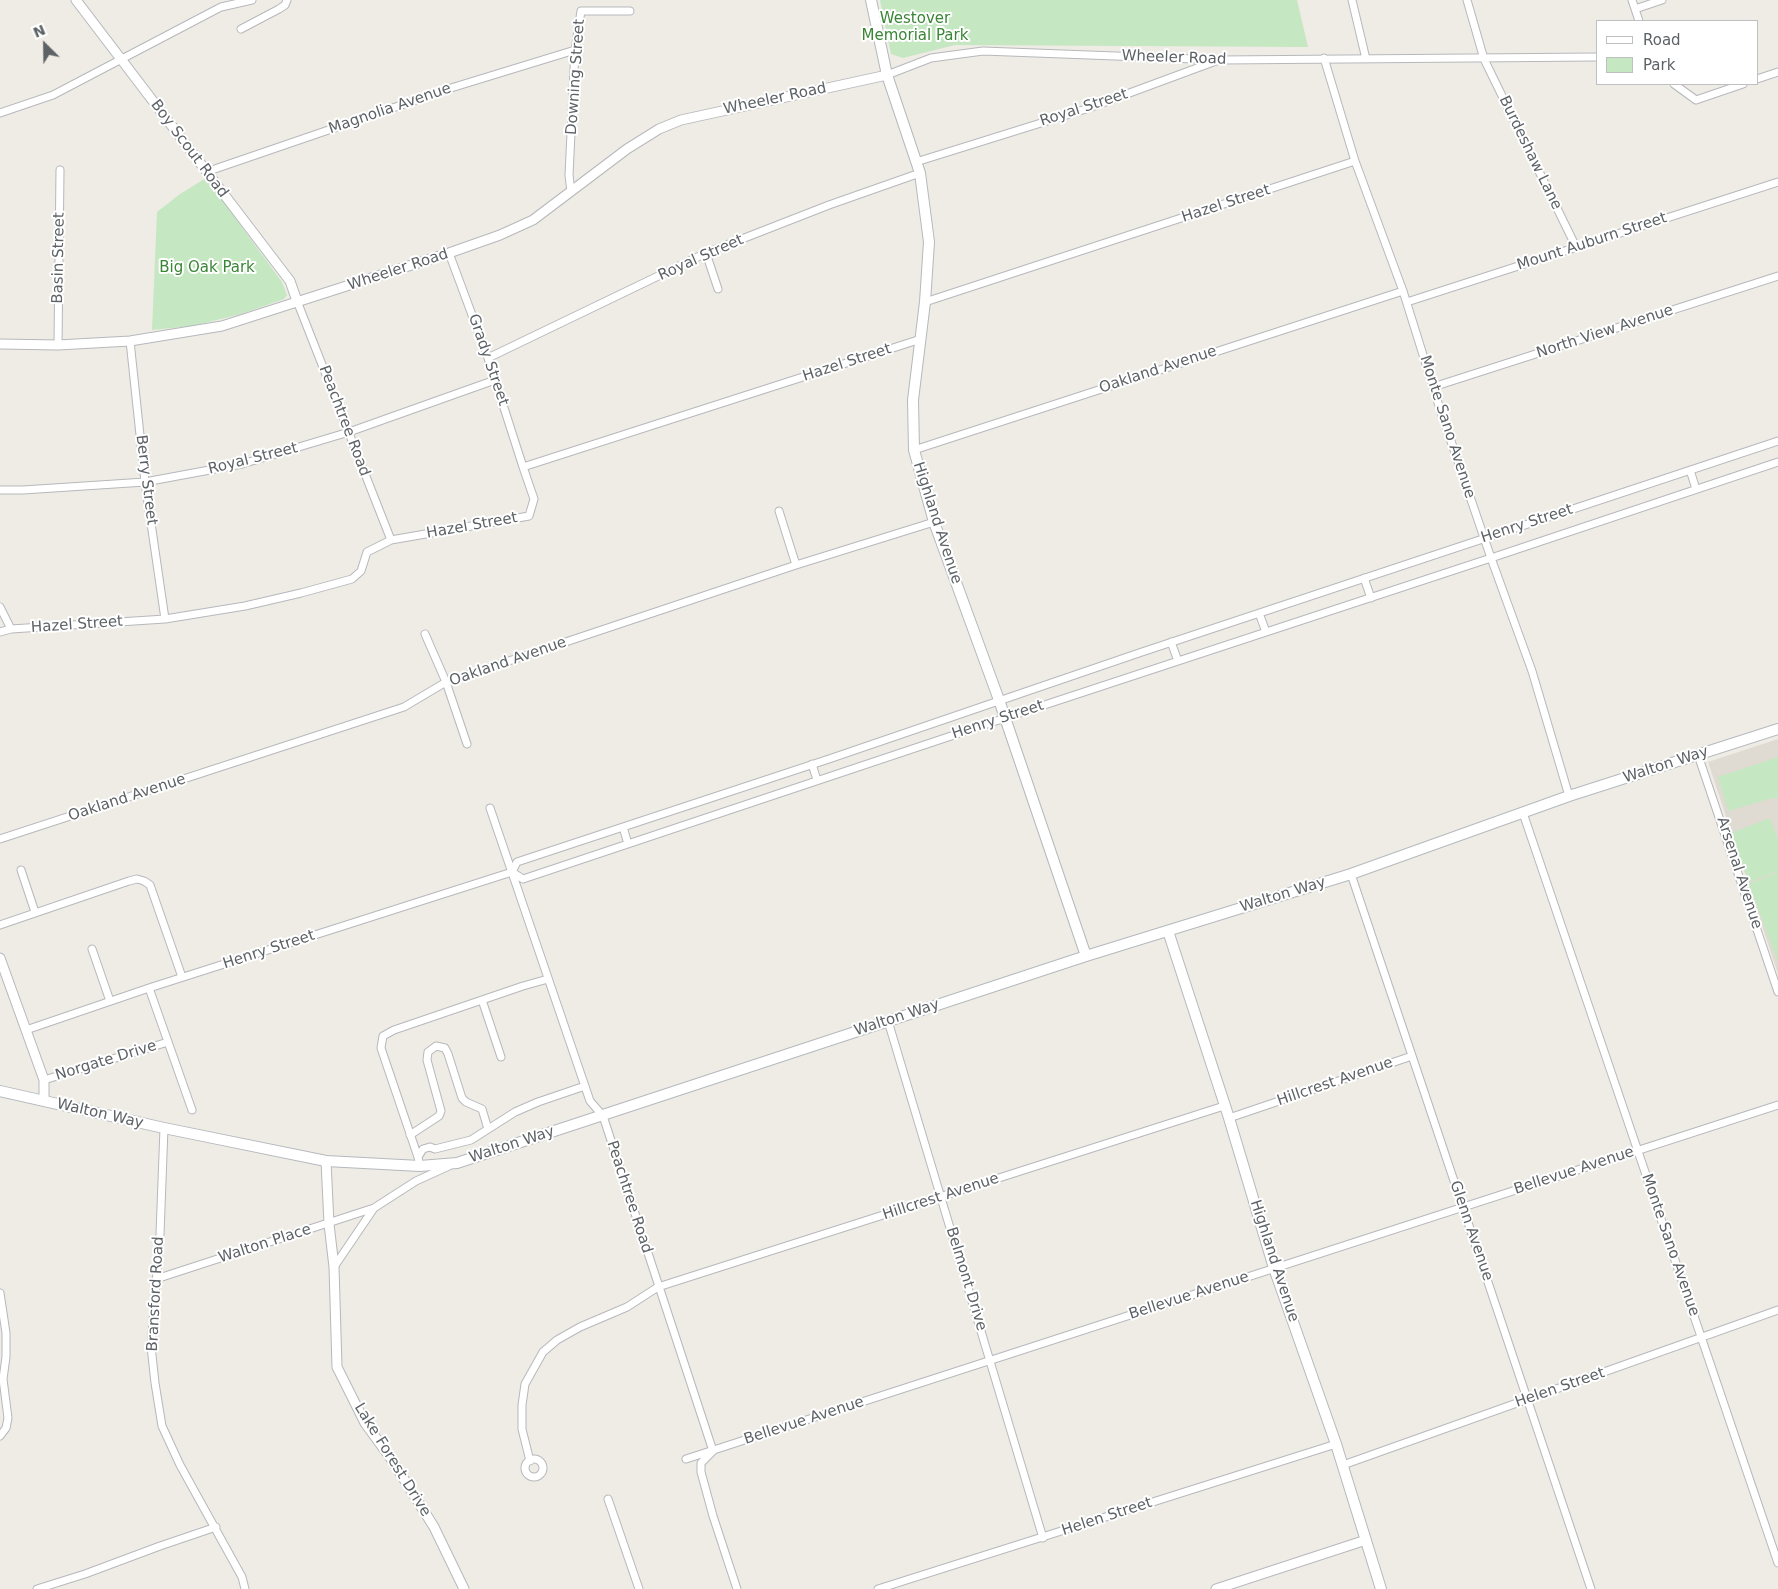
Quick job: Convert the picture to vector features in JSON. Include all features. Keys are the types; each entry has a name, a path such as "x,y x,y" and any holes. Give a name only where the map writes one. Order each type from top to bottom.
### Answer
{"main road":[{"name":"Highland Avenue","path":"871,0 887,75 920,173 928,242 925,302 913,400 914,450 934,522 999,700 1086,956"},
{"name":"Walton Way","path":"0,1091 164,1128 326,1160 456,1163 1086,956 1351,874 1569,796 1778,729"},
{"name":"Highland Avenue","path":"1168,932 1229,1118 1274,1268 1336,1444 1381,1589"}],"street":[{"name":"Boy Scout Road","path":"76,0 290,282 297,301"},
{"path":"0,113 53,95 222,7 252,0"},
{"path":"241,29 279,9 285,5 287,0"},
{"path":"1352,0 1366,59"},
{"name":"Burdeshaw Lane","path":"1467,0 1484,58 1576,247"},
{"path":"1632,0 1639,20"},
{"path":"1635,9 1662,0"},
{"name":"Downing Street","path":"571,192 569,175 575,50 581,11 630,11"},
{"name":"Magnolia Avenue","path":"206,172 451,88 575,50"},
{"name":"Wheeler Road","path":"0,344 58,345 130,341 222,326 450,253 500,235 533,220 627,149 659,129 681,120 887,75 931,58 983,51 1221,60 1596,57"},
{"name":"Monte Sano Avenue","path":"1324,58 1355,161 1403,291 1484,538 1532,671 1569,796"},
{"name":"Royal Street","path":"916,162 1089,108 1221,60"},
{"path":"1758,79 1778,72"},
{"path":"1675,85 1696,100 1740,85"},
{"name":"Hazel Street","path":"925,302 1355,161"},
{"name":"Basin Street","path":"58,345 60,170"},
{"name":"Royal Street","path":"488,358 706,253 829,205 920,173"},
{"name":"Mount Auburn Street","path":"1406,302 1778,182"},
{"name":"Grady Street","path":"450,253 488,358 523,466"},
{"path":"706,253 718,289"},
{"name":"North View Avenue","path":"1433,387 1778,276"},
{"name":"Oakland Avenue","path":"914,450 1403,291"},
{"name":"Peachtree Road","path":"297,301 391,540"},
{"name":"Hazel Street","path":"0,632 11,629 165,619 245,606 352,579 361,571 368,552 391,540 529,516 534,499 523,466 921,339"},
{"name":"Berry Street","path":"130,341 145,482 165,619"},
{"name":"Royal Street","path":"0,490 145,482 242,464 349,432 495,380"},
{"name":"Henry Street","path":"26,1030 182,977 512,872 517,862 1170,642 1778,441"},
{"name":"Henry Street","path":"512,872 523,879 1778,462"},
{"path":"1690,470 1696,489"},
{"path":"779,511 796,565"},
{"name":"Oakland Avenue","path":"0,839 404,707 446,682 796,565 934,522"},
{"path":"1364,578 1370,598"},
{"path":"0,607 11,629"},
{"path":"1259,613 1266,632"},
{"path":"425,634 446,682 467,744"},
{"path":"1170,642 1178,661"},
{"name":"Arsenal Avenue","path":"1698,755 1778,992"},
{"path":"812,764 817,780"},
{"name":"Peachtree Road","path":"490,808 590,1101 602,1116 712,1451"},
{"name":"Monte Sano Avenue","path":"1523,813 1778,1563"},
{"path":"623,827 628,844"},
{"path":"21,870 35,912"},
{"name":"Glenn Avenue","path":"1351,874 1591,1589"},
{"path":"0,925 129,881 144,880 150,885 182,977"},
{"path":"92,948 110,1001"},
{"path":"0,958 44,1080 44,1100"},
{"path":"419,1162 381,1048 383,1036 394,1030 548,979"},
{"path":"149,988 192,1110"},
{"path":"482,1000 501,1057"},
{"name":"Belmont Drive","path":"888,1021 1043,1538"},
{"name":"Norgate Drive","path":"44,1080 168,1042"},
{"path":"410,1135 439,1116 441,1111 427,1060 428,1052 436,1046 444,1048 448,1054 462,1098 482,1110 488,1129"},
{"name":"Hillcrest Avenue","path":"1229,1118 1412,1056"},
{"path":"419,1162 422,1149 435,1149 471,1140 515,1112 585,1086"},
{"name":"Bellevue Avenue","path":"686,1459 1778,1105"},
{"name":"Hillcrest Avenue","path":"530,1461 522,1429 522,1406 526,1384 543,1352 557,1340 580,1327 628,1307 658,1287 1224,1106"},
{"name":"Bransford Road","path":"164,1128 160,1234 151,1346 162,1426 180,1466 216,1527 242,1577 245,1589"},
{"name":"Lake Forest Drive","path":"326,1160 329,1224 334,1266 337,1367 365,1423 392,1460 434,1527 464,1589"},
{"path":"334,1266 374,1208 416,1181 456,1163"},
{"name":"Walton Place","path":"156,1279 374,1208"},
{"path":"0,1293 6,1333 6,1357 3,1379 8,1418 6,1428 0,1436"},
{"name":"Helen Street","path":"1343,1465 1778,1310"},
{"name":"Helen Street","path":"878,1589 1336,1444"},
{"path":"712,1451 701,1463 703,1482 737,1589"},
{"path":"608,1500 639,1589"},
{"path":"37,1589 85,1574 216,1527"},
{"path":"1216,1589 1366,1540"}],"shaded area":[{"path":"1778,739 1778,974 1708,762"}],"green space":[{"name":"Westover Memorial Park","path":"880,0 1297,0 1308,47 955,45 903,58 891,54"},
{"name":"Big Oak Park","path":"206,178 282,282 287,295 284,299 241,314 192,326 152,330 157,212 180,194"},
{"path":"1778,757 1778,798 1728,811 1718,777"},
{"path":"1770,818 1778,840 1778,871 1749,882 1731,833"},
{"path":"1778,872 1778,962 1749,884"}]}
